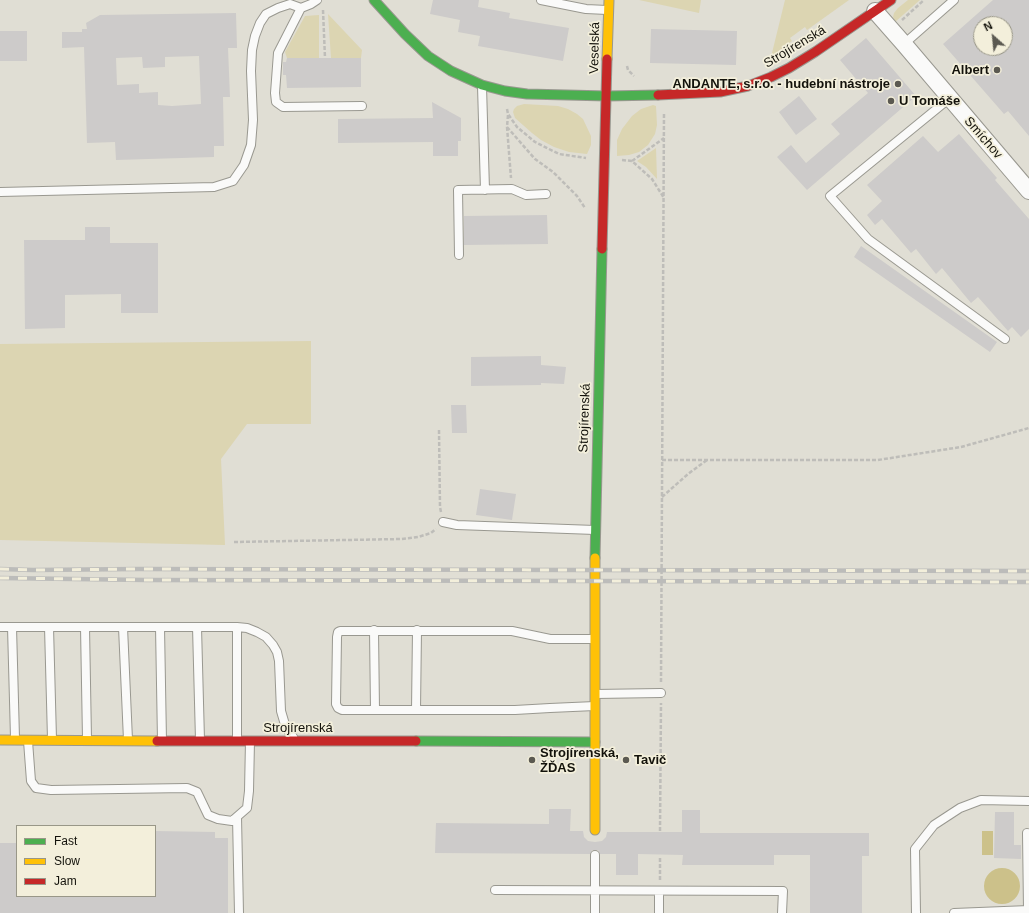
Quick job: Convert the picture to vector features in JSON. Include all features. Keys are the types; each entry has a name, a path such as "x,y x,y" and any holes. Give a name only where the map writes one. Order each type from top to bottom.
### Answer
{"street":[{"name":"Strojírenská","path":"374,0 405,34 428,56 451,71 482,85 505,91 527,94 607,96 720,92 748,86 789,68 891,0"},
{"name":"Veselská","path":"607,96 609,0"},
{"name":"Smíchov","path":"875,11 950,98 1026,182"},
{"name":"Strojírenská","path":"595,830 596,530 607,96"},
{"name":"Strojírenská","path":"0,740 595,742"}],"lane":[{"path":"541,0 586,9 609,10"},
{"path":"904,44 954,0"},
{"path":"0,192 214,187 233,181 244,165 251,145 253,120 251,71 252,50 260,23 266,14 278,8 290,4 301,8 319,3"},
{"path":"301,8 278,53 275,93 276,102 283,107 362,106"},
{"path":"482,85 485,190"},
{"path":"950,98 830,196 868,239 1005,340"},
{"path":"458,255 458,190 512,190 526,195 546,194"},
{"path":"443,522 457,525 596,530"},
{"path":"0,627 247,628 266,637 277,652 279,661 281,711 286,728 298,741"},
{"path":"12,627 15,740"},
{"path":"49,627 52,740"},
{"path":"86,627 88,740"},
{"path":"123,627 128,740"},
{"path":"160,627 162,740"},
{"path":"197,627 200,740"},
{"path":"237,627 237,741"},
{"path":"595,639 550,639 512,631 344,630 338,632 337,637 336,704 338,708 342,710 515,710 595,706"},
{"path":"374,630 375,710"},
{"path":"416,710 417,630"},
{"path":"595,694 661,693"},
{"path":"28,740 31,781 36,788 51,790 187,788 197,792 208,815 232,822 247,808 249,791 250,741"},
{"path":"916,913 915,849 934,825 960,808 981,800 1029,801"},
{"path":"237,817 239,913"},
{"path":"954,913 1028,910 1027,833"},
{"path":"595,855 595,913"},
{"path":"495,890 782,891 782,913"},
{"path":"659,891 659,913"}],"path":[{"path":"891,30 924,0"},
{"path":"319,3 323,13 325,58"},
{"path":"625,60 628,70 636,77"},
{"path":"660,831 664,95"},
{"path":"512,190 507,127 508,114 517,127 534,142 559,154 593,159"},
{"path":"507,127 535,160 554,172 577,196 587,211"},
{"path":"664,138 632,161 652,179 664,198"},
{"path":"662,460 878,460 961,447 1029,428"},
{"path":"234,542 401,539 418,537 431,533 443,522 440,507 438,430"},
{"path":"662,497 688,474 707,460"},
{"path":"659,891 660,856"}],"shaded area":[{"path":"639,0 701,0 699,13"},
{"path":"785,0 849,0 807,30 805,27 790,38 792,41 771,57"},
{"path":"908,0 920,0 895,22 893,17 894,13"},
{"path":"328,14 362,50 361,58 331,58"},
{"path":"319,15 319,58 287,58 285,52 305,16"},
{"path":"524,104 558,106 577,114 583,119 591,136 591,145 587,154 569,152 554,147 532,133 515,118 513,112 517,106"},
{"path":"653,105 656,106 657,125 655,134 648,145 639,152 617,156 617,140 622,129 632,116 641,109"},
{"path":"656,148 657,179 646,167 637,161"},
{"path":"311,341 311,424 247,424 221,459 225,545 0,540 0,344"},
{"path":"982,831 993,831 993,855 982,855"},
{"path":"1002,868 1012,871 1017,876 1020,886 1017,896 1012,901 1002,904 992,901 987,896 984,886 987,876 992,871"}],"building":[{"path":"433,0 479,0 478,7 510,13 509,18 569,28 563,61 478,46 480,36 458,32 460,20 430,14"},
{"name":"Albert","path":"993,0 1029,0 1029,136 1008,111 1004,114 943,44 973,18 973,56 1013,56 1013,16 975,16"},
{"path":"236,13 237,48 228,48 230,97 223,97 224,146 214,146 214,157 116,160 115,142 87,143 84,47 62,48 62,32 82,32 82,29 87,29 86,23 100,15","holes":["199,56 201,104 172,106 158,105 158,92 139,93 139,84 117,85 116,58 142,57 143,68 165,67 165,57"]},
{"path":"651,29 737,31 736,65 650,63"},
{"path":"0,31 27,31 27,61 0,61"},
{"path":"866,38 916,96 807,190 777,157 791,145 806,163 840,134 831,124 868,93 840,60"},
{"path":"287,58 361,58 361,87 287,88 286,75 283,75 283,62 286,62"},
{"path":"799,96 817,119 796,135 779,112"},
{"path":"432,102 461,118 461,141 458,141 458,156 433,156 433,142 338,143 338,119 433,118"},
{"path":"959,134 997,178 995,180 1029,219 1029,329 1021,337 1012,327 1008,331 978,297 971,303 942,268 936,274 916,249 911,253 882,219 875,225 867,215 882,201 867,185 923,136 938,152"},
{"path":"547,215 548,244 464,245 464,216"},
{"path":"85,227 110,227 110,243 158,243 158,313 121,313 121,294 65,295 65,328 25,329 24,240 85,240"},
{"path":"861,246 997,342 990,352 854,257"},
{"path":"541,356 541,365 566,367 564,384 541,383 541,385 471,386 471,357"},
{"path":"451,405 466,405 467,433 452,433"},
{"path":"480,489 516,494 512,520 476,515"},
{"path":"549,809 571,809 570,831 583,831 584,837 588,841 595,842 602,841 606,837 607,832 682,832 682,810 700,810 700,833 869,833 869,856 862,856 862,913 810,913 810,855 774,855 774,865 682,865 683,855 638,854 638,875 616,875 616,854 600,854 598,850 592,850 590,854 435,853 436,823 549,824"},
{"path":"995,812 1014,812 1014,845 1021,845 1021,859 994,858"},
{"path":"156,831 215,832 215,838 228,838 228,913 0,913 0,843 16,843 16,897 156,897"}],"railway":[{"path":"0,569 1029,571"},
{"path":"0,578 146,580 1029,582"}],"traffic: fast":[{"path":"374,0 405,34 428,56 451,71 482,85 505,91 527,94 607,96 658,95"},
{"path":"595,558 602,249"},
{"path":"416,741 595,742"}],"traffic: slow":[{"path":"607,59 609,0"},
{"path":"595,558 595,830"},
{"path":"0,740 157,741"}],"traffic: jam":[{"path":"658,95 720,92 748,86 771,77 815,52 891,0"},
{"path":"602,249 607,59"},
{"path":"157,741 416,741"}],"place":[{"name":"Albert","path":"997,70"},
{"name":"ANDANTE, s.r.o. - hudební nástroje","path":"898,84"},
{"name":"U Tomáše","path":"891,101"},
{"name":"Strojírenská, ŽĎAS","path":"532,760"},
{"name":"Tavič","path":"626,760"}]}
